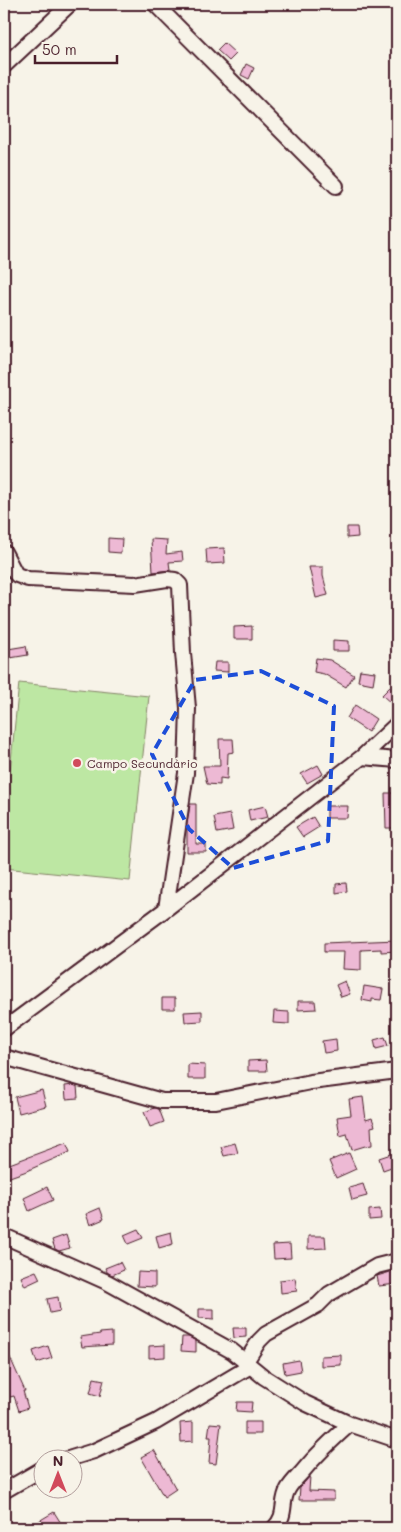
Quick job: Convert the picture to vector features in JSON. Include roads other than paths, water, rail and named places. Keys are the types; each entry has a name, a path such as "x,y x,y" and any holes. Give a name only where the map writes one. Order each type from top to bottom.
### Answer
{"street":[{"path":"4,66 70,4"},
{"path":"155,4 336,186"},
{"path":"4,552 14,573 17,576 28,579 136,584 167,578 175,580 180,585 188,708 186,773 166,909"},
{"path":"4,1029 166,909 362,757 397,724"},
{"path":"362,757 397,760"},
{"path":"4,1057 162,1101 216,1101 311,1082 397,1071"},
{"path":"4,1236 107,1282 232,1351 247,1365 305,1403 350,1424 397,1440"},
{"path":"82,1455 94,1451 163,1418 247,1365 259,1341 266,1334 318,1305 329,1294 377,1266 397,1261"},
{"path":"274,1528 284,1511 285,1496 290,1486 321,1449 350,1424"},
{"path":"4,1491 32,1476"}],"place":[{"name":"Campo Secundário","path":"77,763"}]}
